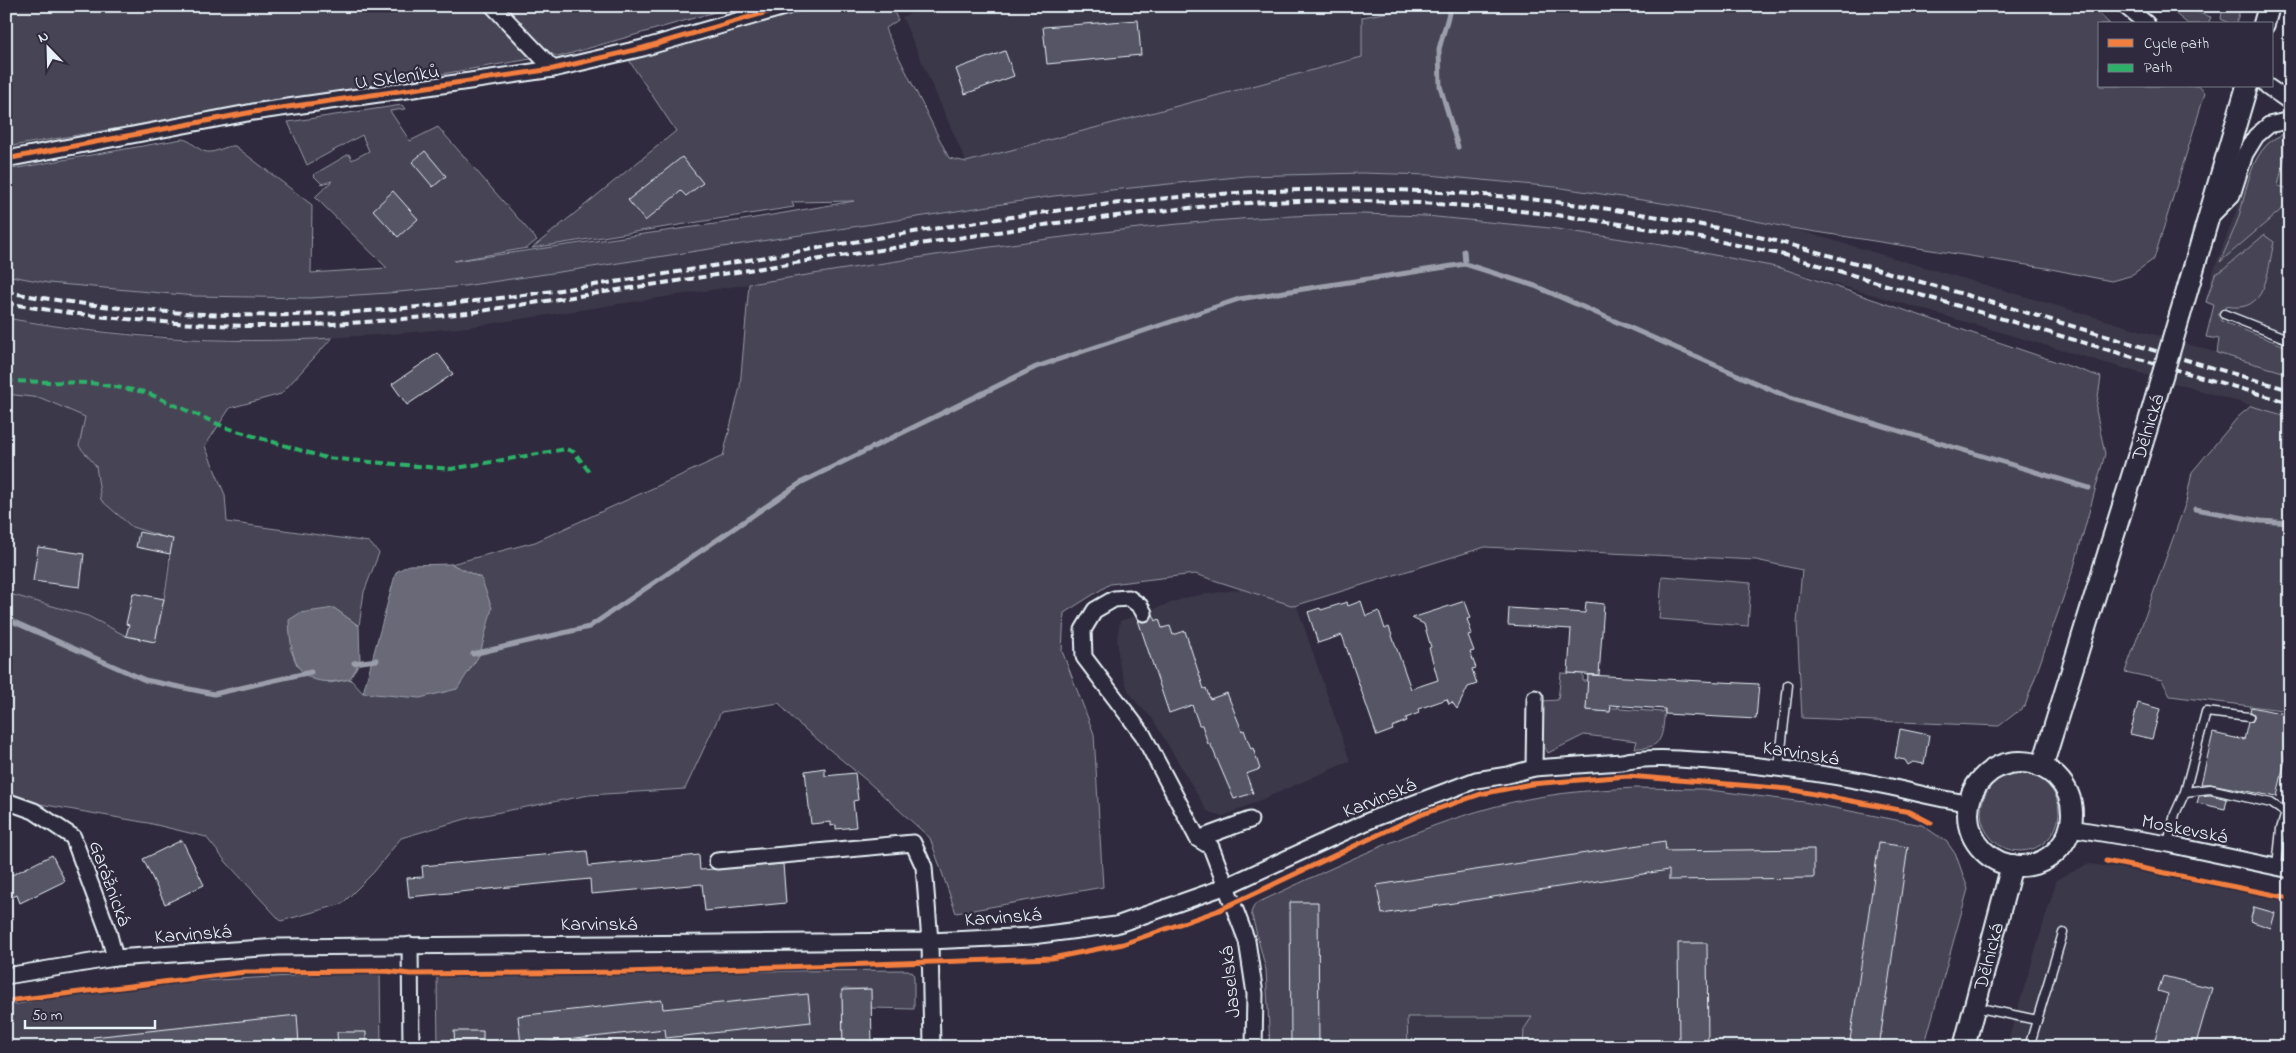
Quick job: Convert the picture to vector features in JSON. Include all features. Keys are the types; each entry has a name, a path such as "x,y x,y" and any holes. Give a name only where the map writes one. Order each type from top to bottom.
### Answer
{"street":[{"path":"493,6 553,69"},
{"name":"U Skleníků","path":"6,159 253,112 553,69 642,48 788,6"},
{"path":"2124,6 2145,22"},
{"path":"2265,22 2269,6"},
{"name":"Dělnická","path":"2042,767 2147,428 2246,88"},
{"path":"2270,88 2290,102"},
{"path":"2208,219 2232,195 2245,154 2256,136 2269,125 2290,120"},
{"name":"Jaselská","path":"1144,613 1140,606 1129,598 1114,598 1095,610 1083,630 1084,657 1143,735 1198,838 1211,847 1247,941 1255,994 1254,1047"},
{"path":"1534,768 1535,698"},
{"name":"Karvinská","path":"6,976 115,958 278,946 930,940 1032,936 1116,925 1227,886 1375,818 1476,780 1508,775 1534,768 1644,759 1692,760 1779,768 1891,787 1940,800 1970,803"},
{"path":"2020,762 2042,767 2058,778 2069,795 2072,808 2071,828 2063,844 2046,859 2030,865 2012,865 1992,858 1977,843 1969,824 1970,803 1979,782 1997,767 2020,762"},
{"name":"Garážnická","path":"6,801 34,811 73,837 108,931 115,958"},
{"path":"1198,838 1250,820"},
{"name":"Moskevská","path":"2071,828 2168,844 2283,869"},
{"path":"716,861 912,843 924,867 930,940 932,1047"},
{"name":"Dělnická","path":"1964,1047 2012,865"},
{"path":"410,945 411,1047"}],"lane":[{"path":"2224,314 2290,340"},
{"path":"1779,768 1788,685"},
{"path":"2168,844 2175,814 2185,792 2206,712 2249,717"},
{"path":"2185,792 2210,789 2271,803 2286,813"},
{"path":"2283,869 2281,829 2290,793"},
{"path":"2029,1047 2062,933"},
{"path":"1975,1006 2036,1020"}],"shaded area":[{"path":"6,6 485,6 537,58 6,147"},
{"path":"502,6 736,6 558,57 547,51"},
{"path":"819,6 891,6 898,20 885,29 949,158 966,162 1362,57 1362,17 1422,6 2091,6 2108,22 2098,22 2098,88 2201,88 2205,93 2154,259 2130,276 2111,281 2046,268 1791,228 1675,205 1555,187 1429,175 1362,173 1246,176 1054,196 464,286 388,293 310,298 195,296 48,283 6,275 6,170 182,139 207,152 235,146 312,205 311,273 387,268 315,197 332,181 322,184 313,175 349,154 352,160 369,151 362,135 307,165 288,122 402,105 405,109 390,111 410,141 438,127 537,240 527,248 454,261 743,220 854,201 792,202 794,207 532,248 676,131 630,62 631,60"},
{"path":"926,6 1361,6 1362,57 966,162 902,17"},
{"path":"2166,6 2179,6 2211,17 2209,22 2186,22"},
{"path":"2223,6 2241,6 2237,22 2226,22 2221,19"},
{"path":"2290,32 2290,89 2284,76 2283,53"},
{"path":"2290,132 2290,338 2224,314 2205,302 2212,275 2255,160 2263,145 2271,138"},
{"path":"2281,135 2283,136 2286,150 2278,186 2290,189 2289,203 2220,262 2238,219 2251,171 2256,160 2270,142"},
{"path":"1299,173 1429,175 1555,187 1675,205 1791,228 2290,374 2290,417 1781,268 1612,237 1550,228 1426,216 1300,215 1130,229 1059,237 469,327 392,334 311,339 248,340 192,338 96,330 6,318 6,275 48,283 195,296 310,298 388,293 464,286 1054,196 1189,181"},
{"path":"1362,214 1426,216 1550,228 1668,246 1781,268 2101,377 2096,410 2105,454 2074,567 2025,706 1999,726 1802,718 1797,623 1802,570 1756,560 1485,547 1294,606 1195,574 1110,584 1064,613 1062,651 1094,734 1103,887 956,913 930,838 866,780 794,720 779,703 721,712 685,789 589,795 469,818 401,838 374,872 342,904 281,921 227,863 206,837 148,823 6,798 6,593 88,616 126,636 155,642 168,578 170,539 132,527 101,500 96,466 79,446 85,417 41,398 6,394 6,318 46,325 169,338 292,340 332,338 281,394 230,408 205,446 225,495 227,522 369,542 379,553 364,592 359,626 334,608 290,648 297,665 330,683 350,679 363,693 481,578 451,564 535,542 723,456 740,387 749,284 1054,238 1131,229 1285,216"},
{"path":"2264,235 2274,242 2263,288 2258,297 2250,304 2240,307 2226,306 2221,321 2290,348 2290,374 2217,353 2219,339 2206,337 2214,305 2206,302 2215,274 2224,269"},
{"path":"6,393 41,398 85,417 79,446 96,466 101,500 132,527 170,539 164,599 155,642 126,636 88,616 6,593"},
{"path":"2251,406 2290,417 2290,711 2170,696 2162,680 2125,672 2186,502 2192,472 2238,417"},
{"path":"1662,576 1751,583 1748,626 1659,619"},
{"path":"1241,589 1297,606 1350,761 1222,817 1207,811 1152,718 1136,702 1128,690 1119,664 1117,639 1120,621 1187,597"},
{"path":"1561,673 1583,674 1583,681 1588,681 1586,710 1610,712 1610,708 1618,708 1618,706 1620,709 1663,712 1665,709 1662,733 1657,743 1645,748 1635,748 1637,741 1584,735 1548,753 1541,741 1542,701 1558,700"},
{"path":"2020,773 2035,776 2052,790 2056,797 2059,812 2056,827 2042,844 2035,848 2020,851 2005,848 1988,834 1984,827 1981,812 1984,797 1998,780 2005,776"},
{"path":"1636,788 1702,789 1804,802 1922,825 1947,842 1956,855 1968,889 1924,1047 1523,1047 1524,1029 1532,1017 1407,1017 1408,1047 1270,1047 1266,970 1251,912 1255,904 1372,850 1462,816 1493,807 1546,796 1582,791"},
{"path":"2089,864 2121,868 2290,901 2290,1047 2006,1047 2057,879"},
{"path":"908,970 913,973 914,977 914,1009 871,1008 870,989 842,989 843,1047 438,1047 437,977 440,974"},
{"path":"380,971 381,1047 6,1047 6,1006 129,985"},
{"path":"1407,1017 1533,1017 1524,1029 1523,1047 1408,1047"}],"water":[{"path":"451,564 481,578 492,608 480,654 457,689 420,698 363,693 396,572 409,565"},
{"path":"334,608 359,626 360,661 350,679 319,681 309,677 301,670 296,661 292,650 289,620 300,613"}],"building":[{"path":"1138,20 1141,55 1047,64 1043,27"},
{"path":"1005,51 1014,76 965,94 956,69"},
{"path":"425,151 446,176 433,187 412,162"},
{"path":"682,157 703,183 686,196 681,191 645,221 628,200"},
{"path":"393,191 418,219 398,237 373,210"},
{"path":"438,353 453,374 407,405 392,384"},
{"path":"139,532 173,539 170,554 136,547"},
{"path":"38,547 84,554 80,587 33,581"},
{"path":"133,593 164,599 155,642 126,636 129,625 126,624"},
{"path":"1361,601 1366,616 1379,611 1385,629 1389,627 1411,689 1438,680 1424,624 1412,618 1465,601 1471,618 1467,619 1472,634 1468,635 1474,651 1470,652 1476,668 1472,669 1477,684 1468,687 1457,709 1452,702 1449,704 1447,699 1418,709 1419,713 1406,718 1407,721 1392,727 1393,730 1377,736 1342,635 1318,643 1308,612 1347,602 1348,606"},
{"path":"1586,602 1604,604 1599,675 1568,673 1571,629 1508,625 1509,608 1585,613"},
{"path":"1153,614 1156,621 1159,619 1162,628 1170,626 1173,635 1185,631 1204,689 1206,688 1210,699 1227,693 1242,731 1244,730 1251,749 1253,748 1260,769 1246,774 1253,793 1234,799 1210,743 1208,744 1202,725 1199,725 1192,705 1169,713 1138,620 1148,621"},
{"path":"1588,675 1759,684 1756,719 1665,714 1665,709 1611,705 1610,712 1586,710"},
{"path":"2138,703 2160,709 2152,739 2130,734"},
{"path":"2251,707 2290,715 2290,736 2277,797 2211,784 2201,784 2213,733 2244,740 2248,722 2252,722 2254,718 2254,714 2250,711"},
{"path":"1900,729 1929,735 1924,764 1913,762 1908,765 1905,760 1895,758"},
{"path":"825,768 825,776 855,773 858,800 853,801 856,827 836,829 836,825 831,826 831,822 811,824 805,771"},
{"path":"2210,795 2227,799 2225,809 2197,803 2199,796"},
{"path":"182,840 204,885 165,904 143,859"},
{"path":"1665,841 1666,851 1814,849 1814,878 1669,880 1669,870 1382,914 1377,885"},
{"path":"1879,843 1908,847 1879,1047 1849,1047"},
{"path":"587,851 589,866 699,855 700,870 783,864 786,903 705,911 702,884 591,894 590,879 409,897 407,878 423,877 422,866"},
{"path":"52,855 65,881 20,903 17,895 6,900 6,878"},
{"path":"1290,902 1318,902 1319,1047 1291,1047"},
{"path":"2254,907 2275,913 2271,928 2250,921"},
{"path":"1678,943 1707,943 1708,1047 1679,1047"},
{"path":"2163,976 2212,988 2195,1047 2181,1047 2155,1039 2168,994 2158,991"},
{"path":"871,989 872,1047 843,1047 842,990"},
{"path":"808,994 811,1022 666,1038 665,1029 521,1045 518,1016 662,1000 663,1009"},
{"path":"297,1015 299,1044 275,1047 94,1047 93,1037"},
{"path":"454,1031 483,1031 483,1047 455,1047"},
{"path":"337,1032 366,1032 366,1047 338,1047"}],"waterway":[{"path":"1451,6 1439,49 1440,86 1458,147"},
{"path":"1464,251 1465,264"},
{"path":"473,654 589,627 802,482 1036,367 1239,299 1465,264 1535,286 1790,398 2089,488"},
{"path":"2195,509 2261,521 2290,523"},
{"path":"6,621 14,622 145,680 214,694 311,672"},
{"path":"354,663 377,660"}],"railway":[{"path":"6,292 84,304 162,312 241,315 320,314 443,304 566,289 933,229 1055,211 1178,197 1301,190 1412,191 1522,198 1578,205 1687,222 1764,238 1854,262 2290,390"},
{"path":"6,303 96,316 187,324 275,326 358,322 467,313 1057,223 1148,212 1271,202 1363,201 1423,203 1545,214 1605,222 1665,231 1784,255 2290,403"}],"marked path":[{"path":"6,381 91,383 145,392 227,428 326,458 451,469 566,449 574,452 591,474"},
{"path":"690,1042 690,1047"}],"cycle path":[{"path":"6,159 253,112 553,69 643,48 788,6"},
{"path":"6,1001 245,972 386,971 410,974 625,972 1052,958 1123,944 1217,911 1420,815 1481,794 1531,784 1628,776 1788,789 1910,812 1931,823"},
{"path":"2106,861 2290,898"}]}
